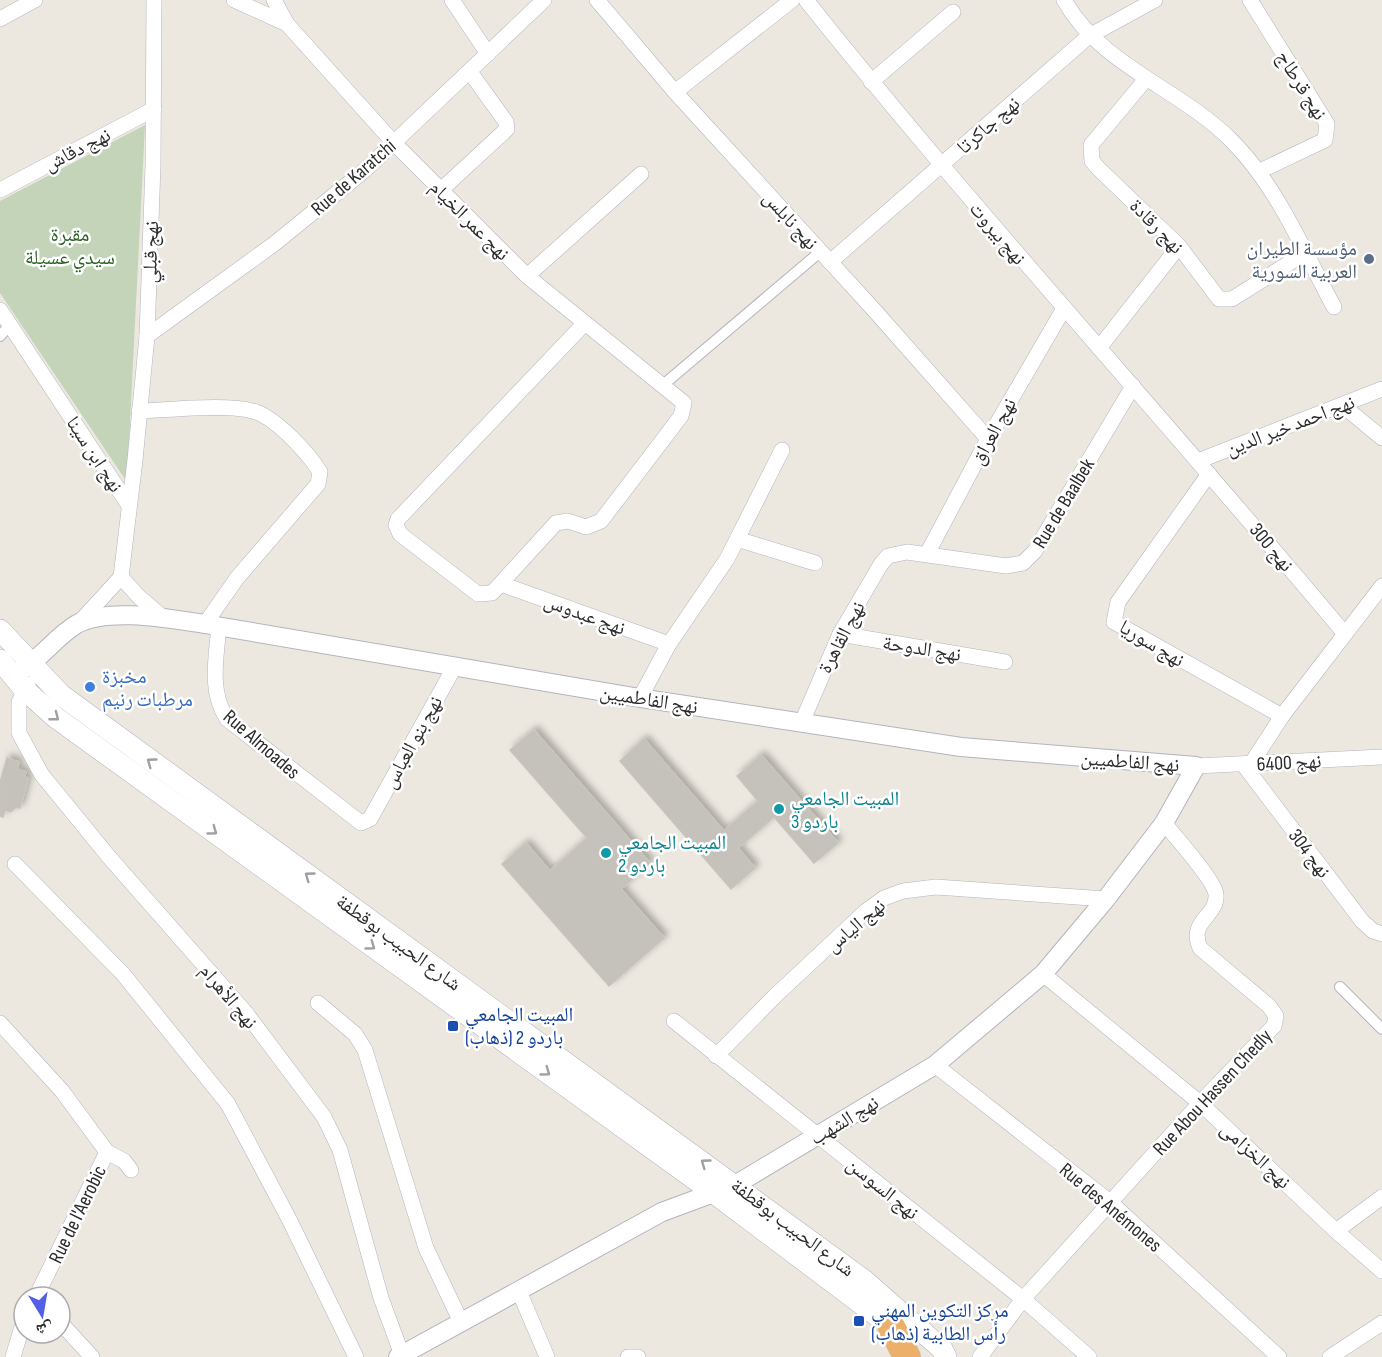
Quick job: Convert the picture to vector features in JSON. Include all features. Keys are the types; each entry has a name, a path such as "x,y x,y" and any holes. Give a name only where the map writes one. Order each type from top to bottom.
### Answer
{"highway":[{"path":"891,1326 907,1357"}],"main road":[{"name":"شارع الحبيب بوقطفة","path":"0,630 18,674 64,724 714,1193 891,1326 916,1357"},
{"name":"شارع الحبيب بوقطفة","path":"18,674 61,695 150,762 735,1185 865,1281 942,1349 946,1357"}],"street":[{"path":"0,19 35,0"},
{"name":"نهج قبلي","path":"128,504 147,336 154,109 154,0"},
{"path":"234,0 287,24"},
{"name":"نهج عمر الخيام","path":"274,0 287,24 393,142 526,276 684,403 681,416 601,521 586,527 568,521 556,523 501,584"},
{"path":"452,0 488,54"},
{"name":"Rue de Karatchi","path":"147,336 274,244 365,170 544,0"},
{"name":"نهج نابلس","path":"597,0 675,92 988,439"},
{"path":"675,92 792,0"},
{"name":"نهج بيروت","path":"806,0 871,82 1064,310 1198,461"},
{"path":"1064,0 1089,36 1212,123 1260,171 1334,307"},
{"name":"نهج جاكرتا","path":"825,257 942,166 1089,36 1155,0"},
{"name":"نهج قرطاج","path":"1250,0 1328,124 1325,140 1260,171"},
{"path":"871,82 953,12"},
{"path":"441,190 507,129 506,122 470,72"},
{"name":"نهج رقادة","path":"1146,78 1090,145 1090,152 1098,168 1179,246 1219,298 1232,299 1305,253"},
{"name":"نهج دقاش","path":"0,190 154,109"},
{"path":"526,276 641,174"},
{"path":"1099,348 1179,246"},
{"path":"663,385 825,257"},
{"name":"نهج ابن سينا","path":"0,310 5,330 128,504 121,577"},
{"name":"نهج العراق","path":"927,554 988,439 1064,310"},
{"path":"501,584 488,595 473,592 400,534 396,525 398,519 585,323"},
{"name":"Rue de Baalbek","path":"888,556 907,552 1006,566 1027,560 1035,551 1133,386"},
{"name":"نهج احمد خير الدين","path":"1198,461 1382,389"},
{"path":"1342,405 1382,438"},
{"path":"140,411 237,409 257,412 275,423 320,472 318,484 237,578 212,625"},
{"path":"640,698 669,645 737,540 782,450"},
{"name":"نهج 300","path":"1198,461 1345,634"},
{"name":"نهج سوريا","path":"1209,474 1118,602 1114,622 1282,716"},
{"path":"737,540 815,563"},
{"name":"نهج القاهرة","path":"802,722 840,634 888,556"},
{"path":"18,674 77,624 121,577 139,597 165,619"},
{"name":"نهج عبدوس","path":"501,584 669,645"},
{"path":"1247,764 1382,586"},
{"name":"نهج الفاطميين","path":"77,624 119,615 165,619 640,698 961,747 1196,766"},
{"name":"Rue Almoades","path":"212,625 214,674 219,707 227,719 357,822 370,819"},
{"name":"نهج الدوحة","path":"840,634 1005,662"},
{"name":"نهج بنو العباس","path":"370,819 455,666"},
{"name":"نهج الأهرام","path":"18,674 19,733 42,775 109,857 246,1013 324,1117 340,1150 381,1298 400,1356"},
{"name":"نهج 6400","path":"1196,766 1382,757"},
{"name":"نهج 304","path":"1247,764 1362,921 1373,931 1382,934"},
{"name":"نهج الشهب","path":"400,1356 662,1212 735,1185 935,1065 1043,974 1106,899 1164,823 1196,766"},
{"name":"Rue Abou Hassen Chedly","path":"980,1357 1023,1299 1200,1103 1274,1026 1276,1016 1269,1006 1200,948 1196,939 1197,928 1214,903 1216,893 1209,880 1164,823"},
{"path":"15,864 123,974 228,1104 290,1221 356,1357"},
{"name":"نهج الياس","path":"716,1056 792,980 866,911 884,898 903,891 936,887 1106,899"},
{"name":"نهج الخزامى","path":"1043,974 1200,1103 1336,1231 1382,1271"},
{"path":"1340,987 1382,1029"},
{"path":"318,1003 355,1034 365,1050 426,1248 461,1322"},
{"name":"نهج السوسن","path":"674,1021 1023,1299 1089,1357"},
{"name":"Rue de l'Aerobic","path":"0,1023 62,1091 107,1152 42,1285"},
{"name":"Rue des Anémones","path":"935,1065 1110,1202 1279,1357"},
{"path":"107,1152 124,1161 131,1170"},
{"path":"1336,1231 1382,1197"},
{"path":"519,1291 547,1357"},
{"path":"1330,1357 1382,1323"},
{"path":"72,1335 92,1357"},
{"path":"628,1357 638,1357"}],"green space":[{"name":"مقبرة سيدي عسيلة","path":"145,125 127,482 0,293 0,201"}],"building":[{"name":"المبيت الجامعي باردو 2","path":"534,730 650,863 621,889 664,938 609,986 502,864 526,843 550,871 587,838 510,750"},
{"name":"المبيت الجامعي باردو 3","path":"644,739 724,831 758,801 737,776 761,755 838,843 814,863 774,817 738,848 755,868 731,889 620,761"},
{"path":"7,758 19,762 17,769 26,772 24,777 28,778 20,808 16,807 11,812 5,810 3,817 0,816 0,782"}],"place":[{"name":"مؤسسة الطيران العربية السورية","path":"1369,259"},
{"name":"مخبزة مرطبات رنيم","path":"90,687"},
{"name":"المبيت الجامعي باردو 3","path":"779,809"},
{"name":"المبيت الجامعي باردو 2","path":"606,853"},
{"name":"المبيت الجامعي باردو 2 (ذهاب)","path":"453,1026"},
{"name":"مركز التكوين المهني رأس الطابية (ذهاب)","path":"859,1321"}]}
